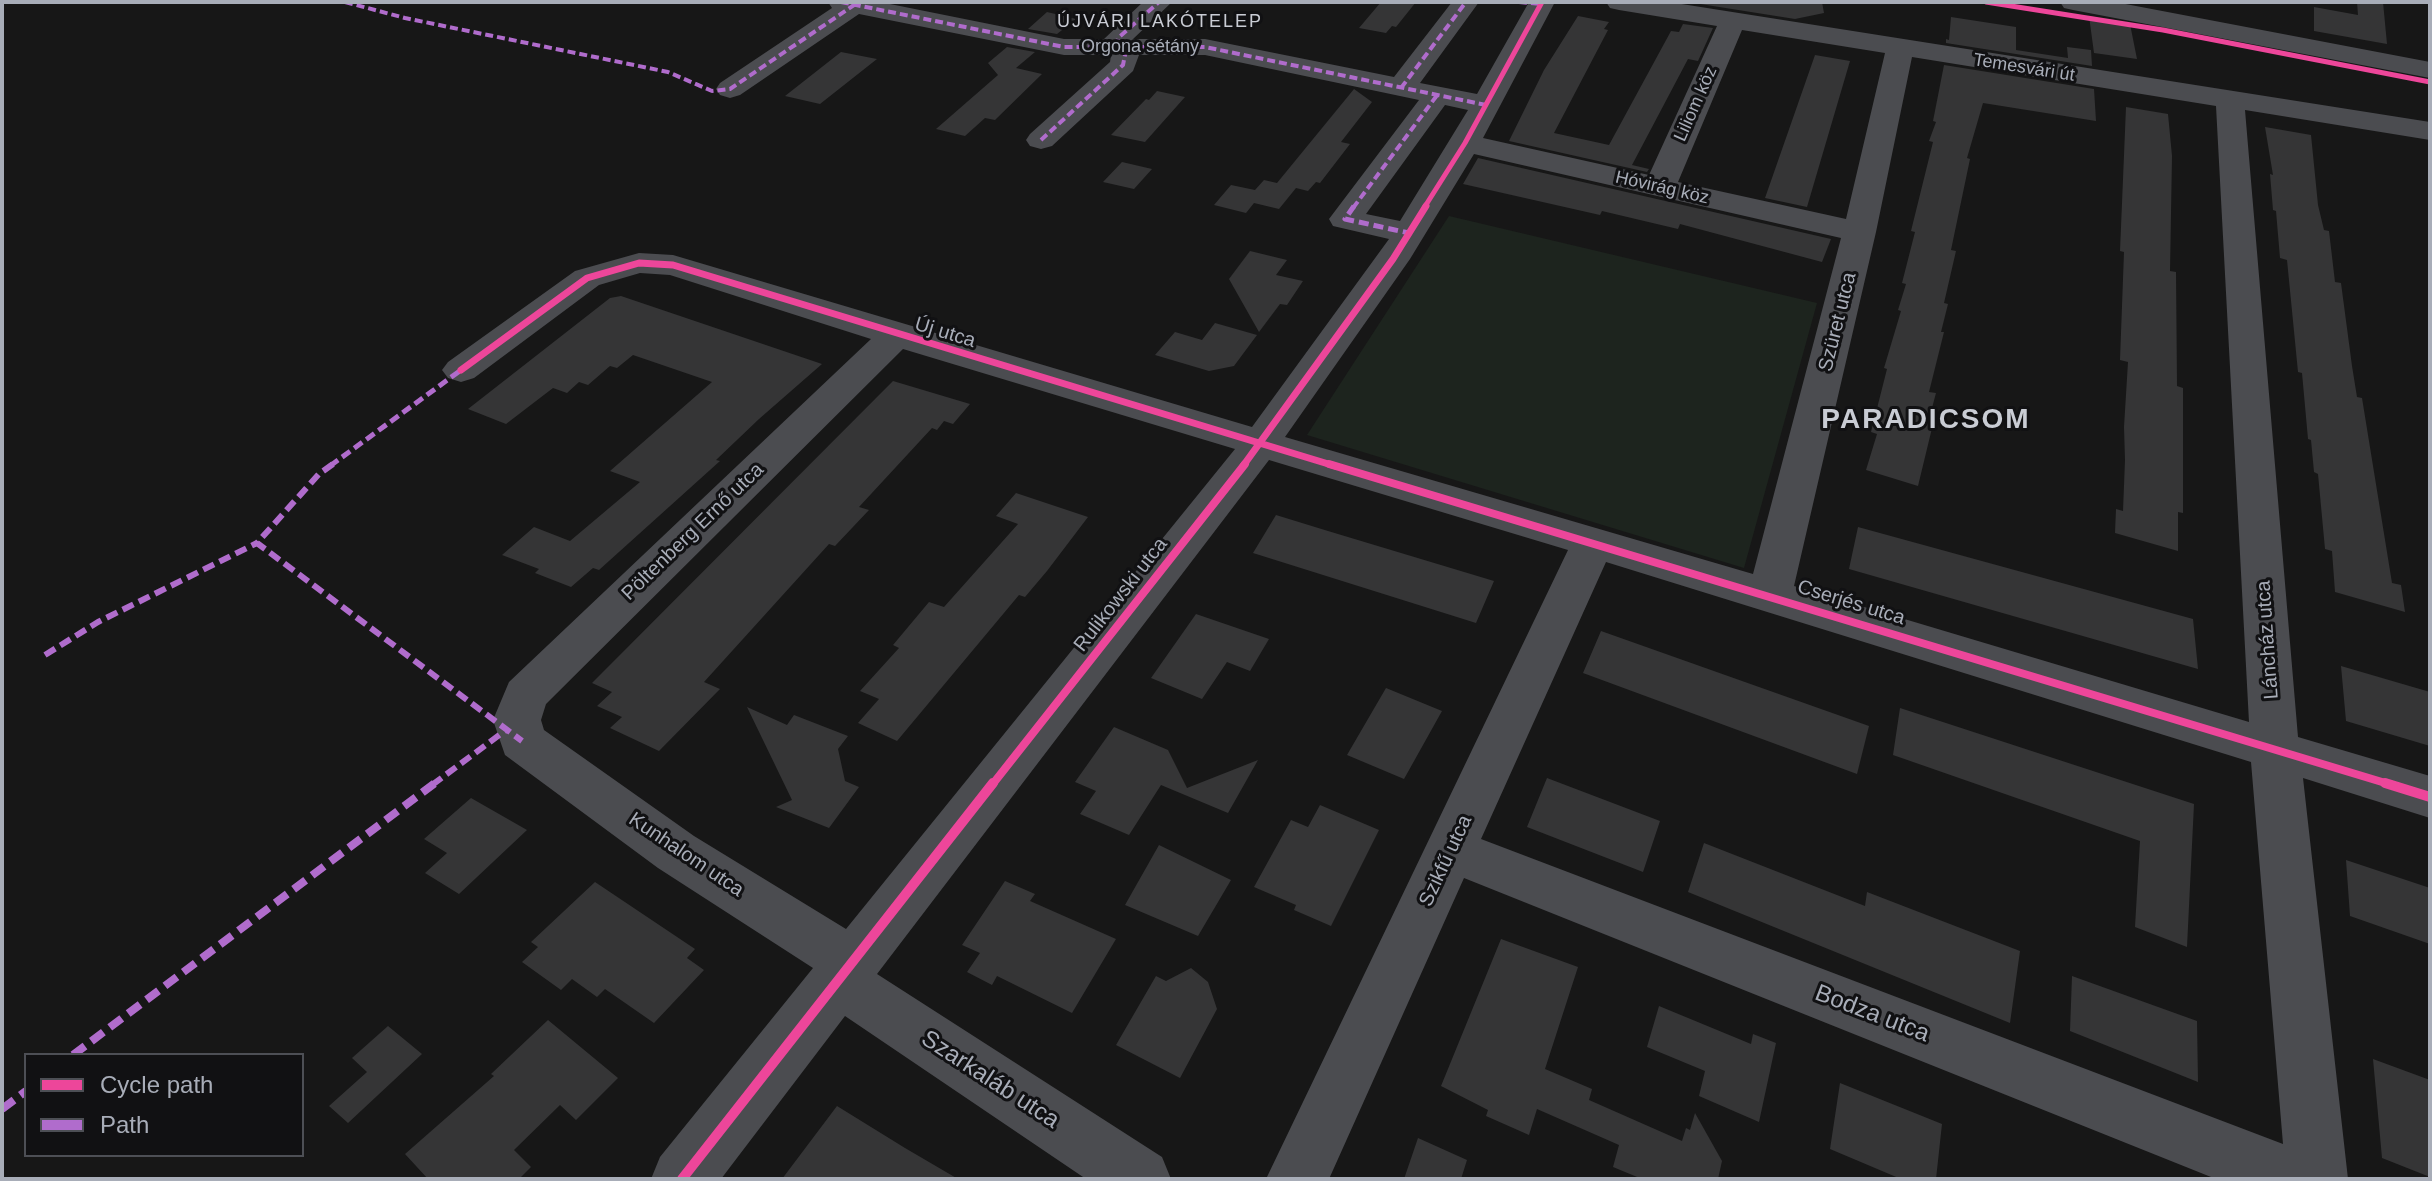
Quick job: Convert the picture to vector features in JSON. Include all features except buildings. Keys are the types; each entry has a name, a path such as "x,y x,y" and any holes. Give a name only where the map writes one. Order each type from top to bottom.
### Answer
{"street":[{"path":"1041,140 1123,65 1125,55 1117,43 1118,38 1159,2"},
{"path":"1401,88 1466,2"},
{"name":"Temesvári út","path":"1619,2 2430,131"},
{"path":"2073,2 2430,70"},
{"path":"730,89 848,3"},
{"name":"Orgona sétány","path":"848,3 1064,47 1205,47 1486,105"},
{"name":"Rulikowski utca","path":"682,1179 1261,443 1409,233 1465,143 1534,3"},
{"name":"Liliom köz","path":"1660,187 1733,20"},
{"name":"Szüret utca","path":"1770,595 1859,232 1900,48"},
{"path":"1409,233 1345,219 1438,94"},
{"name":"Láncház utca","path":"2230,100 2275,751 2317,1179"},
{"name":"Hóvirág köz","path":"1465,143 1859,232"},
{"name":"Új utca","path":"461,370 568,290 601,272 639,263 673,265 1261,443"},
{"name":"Pöltenberg Ernő utca","path":"522,741 517,720 526,695 896,335"},
{"name":"Cserjés utca","path":"1261,443 2430,797"},
{"name":"Szikfű utca","path":"1297,1179 1593,543"},
{"name":"Kunhalom utca","path":"522,741 846,972"},
{"name":"Bodza utca","path":"1451,850 2293,1179"},
{"name":"Szarkaláb utca","path":"846,972 1140,1179"}],"shaded area":[{"path":"1449,216 1817,303 1744,568 1307,435"}],"marked path":[{"path":"345,2 405,18 668,72 712,91 730,89 854,5"},
{"path":"841,2 1064,47 1205,47 1486,105"},
{"path":"1041,140 1123,65 1125,55 1117,43 1118,38 1159,2"},
{"path":"1401,88 1466,2"},
{"path":"1519,2 1541,4"},
{"path":"1409,233 1345,219 1438,94"},
{"path":"461,370 319,474 257,543 522,741"},
{"path":"45,655 98,622 257,543"},
{"path":"76,1053 506,730"},
{"path":"2,1109 24,1092"}],"cycle path":[{"path":"682,1179 1261,443 1393,259 1465,143 1542,2"},
{"path":"1986,2 2163,30 2430,82"},
{"path":"461,370 587,278 639,263 673,265 2430,797"}],"district":[{"name":"ÚJVÁRI LAKÓTELEP","path":"1160,22"},
{"name":"PARADICSOM","path":"1926,420"}]}
